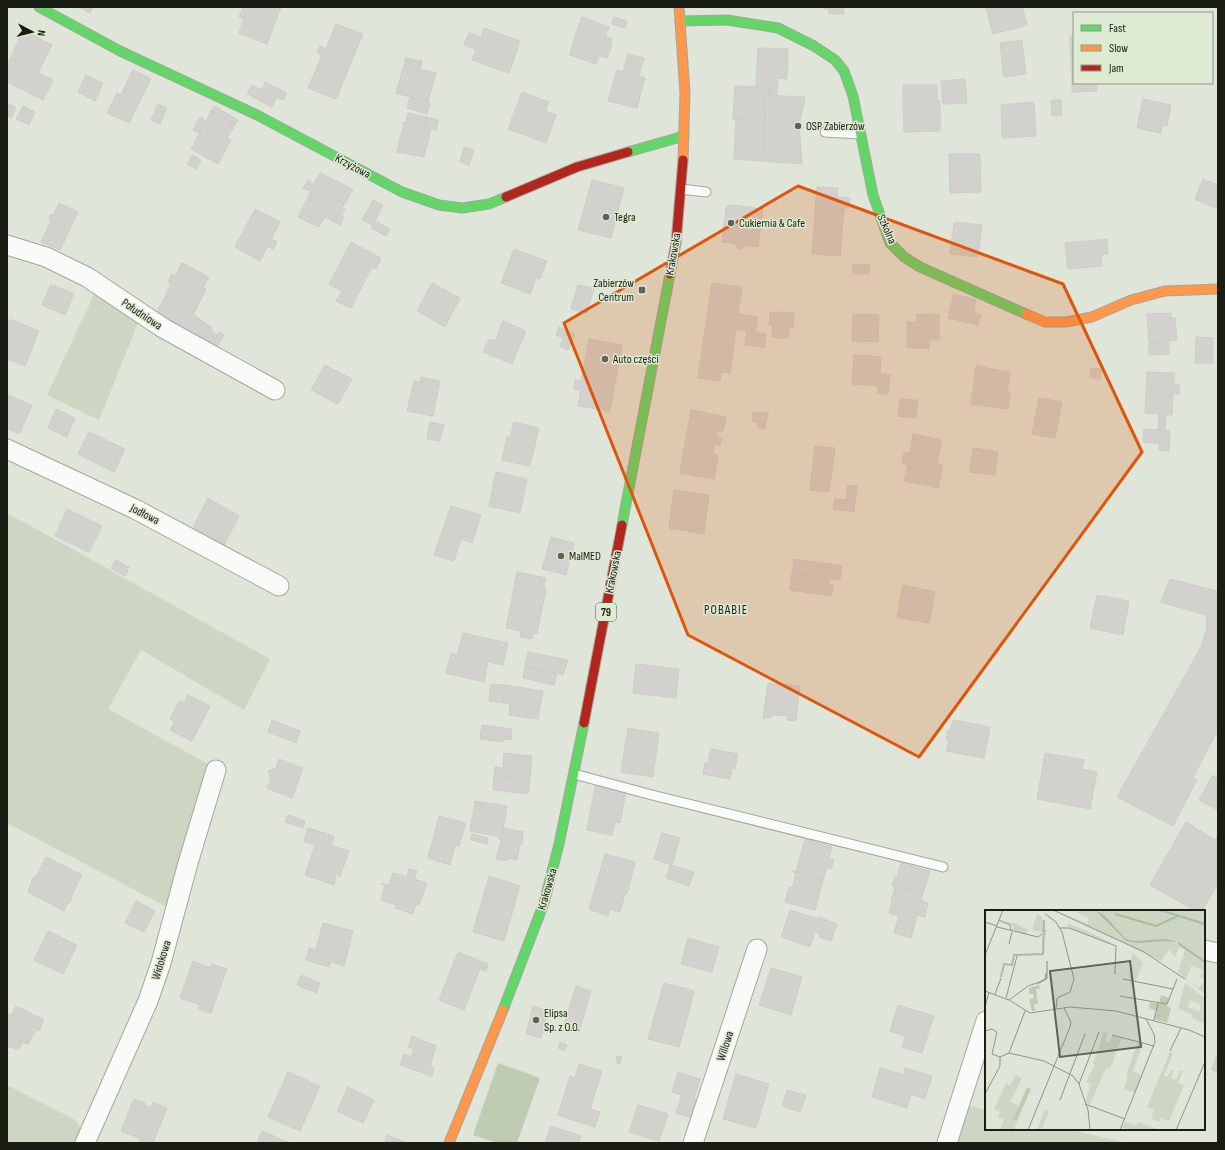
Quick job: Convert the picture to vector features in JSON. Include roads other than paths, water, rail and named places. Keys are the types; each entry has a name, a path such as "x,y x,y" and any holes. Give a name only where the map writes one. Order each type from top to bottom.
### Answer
{"street":[{"name":"Krzyżowa","path":"39,7 120,51 257,115 402,192 439,205 471,208 489,204 577,167 684,136"},
{"name":"Krakowska","path":"449,1143 516,981 535,929 559,844 574,774 674,251 681,189 684,136 684,71 679,7"},
{"name":"Szkolna","path":"680,21 728,20 778,28 814,46 835,60 844,71 853,96 873,195 890,243 904,258 920,267 1044,322 1066,322 1092,317 1131,300 1165,291 1218,289"},
{"name":"Południowa","path":"7,245 46,257 87,277 163,328 275,390"},
{"name":"Jodłowa","path":"7,449 135,509 279,586"},
{"name":"Widokowa","path":"85,1143 148,1001 162,963 188,863 216,770"},
{"name":"Willowa","path":"693,1143 757,948"},
{"path":"1205,950 1218,953"},
{"path":"947,1143 985,1024"}],"lane":[{"path":"825,132 860,134"},
{"path":"681,189 706,192"},
{"path":"574,774 652,795 943,867"}],"place":[{"name":"OSP Zabierzów","path":"798,126"},
{"name":"Tegra","path":"606,217"},
{"name":"Cukiernia & Cafe","path":"731,223"},
{"name":"Zabierzów Centrum","path":"642,290"},
{"name":"Auto części","path":"605,359"},
{"name":"MalMED","path":"561,556"},
{"name":"Elipsa Sp. z O.O.","path":"536,1020"}],"district":[{"name":"POBABIE","path":"726,609"}]}
